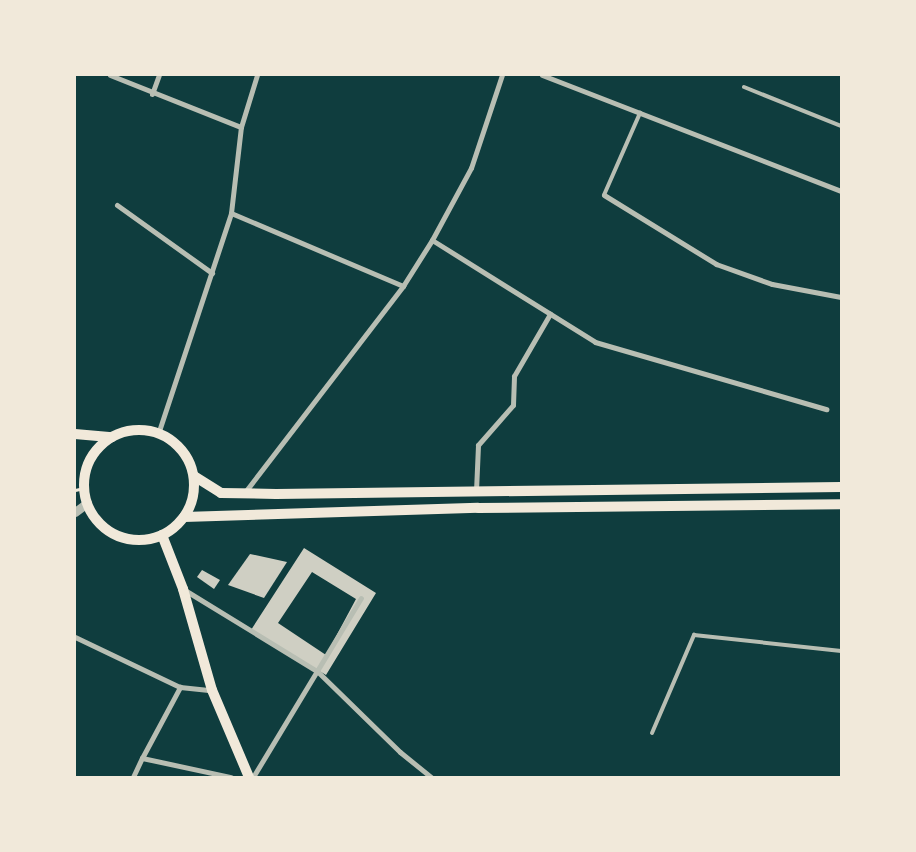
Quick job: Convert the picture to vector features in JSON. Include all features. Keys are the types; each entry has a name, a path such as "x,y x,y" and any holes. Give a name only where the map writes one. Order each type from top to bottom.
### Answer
{"main road":[{"path":"75,434 112,437 135,430 158,434 182,450 194,476 194,490 184,517 162,535 137,540 112,533 97,520 87,503 75,471"},
{"path":"81,486 93,455 112,437"},
{"path":"194,476 220,493 244,494 841,487"},
{"path":"184,517 478,508 841,504"},
{"path":"162,535 183,589 212,690 249,777"}],"street":[{"path":"110,75 152,94 241,127"},
{"path":"152,94 159,75"},
{"path":"158,434 231,213 241,127 257,75"},
{"path":"244,494 403,286 432,240 471,168 502,75"},
{"path":"542,75 841,191"},
{"path":"604,195 716,264 772,284 841,297"},
{"path":"117,205 212,273"},
{"path":"231,213 403,286"},
{"path":"432,240 595,342 826,408"},
{"path":"476,491 478,445 513,405 514,376 550,314"},
{"path":"75,512 87,503"},
{"path":"183,589 317,671 400,752 431,777"},
{"path":"253,777 361,598"},
{"path":"75,637 180,687 212,690"},
{"path":"133,777 180,687"},
{"path":"142,758 231,777"}],"lane":[{"path":"744,87 841,126"},
{"path":"604,195 640,113"},
{"path":"652,733 694,635 841,651"}],"building":[{"path":"304,548 376,593 326,675 251,630","holes":["312,572 356,599 326,655 278,623"]},
{"path":"250,554 287,562 264,598 228,585"},
{"path":"202,570 220,580 214,589 197,577"}]}
